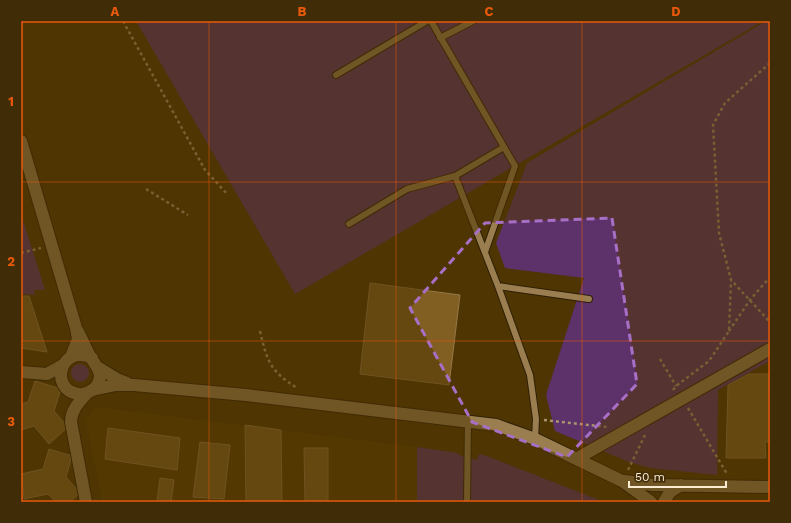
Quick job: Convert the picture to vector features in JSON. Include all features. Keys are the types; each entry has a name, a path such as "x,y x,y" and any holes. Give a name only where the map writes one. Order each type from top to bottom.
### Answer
{"street":[{"path":"21,141 76,328 78,339 61,375 64,386 74,393 90,392 116,385 134,385 246,395 496,425 535,439 622,481 651,502"},
{"path":"76,328 95,363 100,380 76,406 71,415 86,502"},
{"path":"576,459 770,349"},
{"path":"21,372 47,374 67,361 82,355 117,379 134,385"},
{"path":"622,481 653,485 770,487"},
{"path":"664,502 670,492 681,485"}],"lane":[{"path":"336,75 428,21"},
{"path":"431,21 515,166 485,252"},
{"path":"440,38 473,21"},
{"path":"349,224 407,190 455,176 504,146"},
{"path":"455,176 498,286 530,375 536,419 535,439"},
{"path":"498,286 589,298"},
{"path":"467,502 468,421"}],"path":[{"path":"124,21 205,170 228,196"},
{"path":"729,332 732,280 719,233 713,125 725,103 770,64"},
{"path":"146,189 188,215"},
{"path":"21,253 51,245"},
{"path":"672,391 676,386 709,361 750,300 770,277"},
{"path":"732,280 770,322"},
{"path":"260,331 266,357 280,377"},
{"path":"660,359 734,486"},
{"path":"622,481 656,414"},
{"path":"536,419 628,430"}],"highlighted area":[{"path":"612,218 637,384 567,457 472,422 410,308 485,223"}],"shaded area":[{"path":"136,21 763,21 295,294"},
{"path":"766,21 770,21 770,361 718,390 717,475 650,468 629,462 555,431 546,395 584,278 505,268 496,243 527,163"},
{"path":"21,214 45,290 34,290 35,295 21,294"},
{"path":"80,364 86,367 89,373 86,379 80,382 74,379 71,373 74,367"},
{"path":"96,407 417,447 417,502 103,502 85,420"},
{"path":"417,447 458,453 461,456 477,460 479,454 487,456 604,502 417,502"}],"building":[{"path":"370,283 460,295 449,385 360,374"},
{"path":"21,296 29,296 47,352 21,348"},
{"path":"749,374 769,374 770,442 765,442 766,458 726,458 728,385"},
{"path":"35,381 61,389 54,411 68,427 49,444 34,426 21,430 21,404 28,402"},
{"path":"245,425 281,430 282,502 246,502"},
{"path":"108,428 180,438 177,470 105,459"},
{"path":"200,442 230,445 224,499 193,497"},
{"path":"304,448 328,448 328,502 305,502"},
{"path":"49,449 72,456 66,477 80,493 70,502 56,502 48,494 24,499 21,474 43,469"},
{"path":"160,478 174,480 171,502 157,502"}]}
